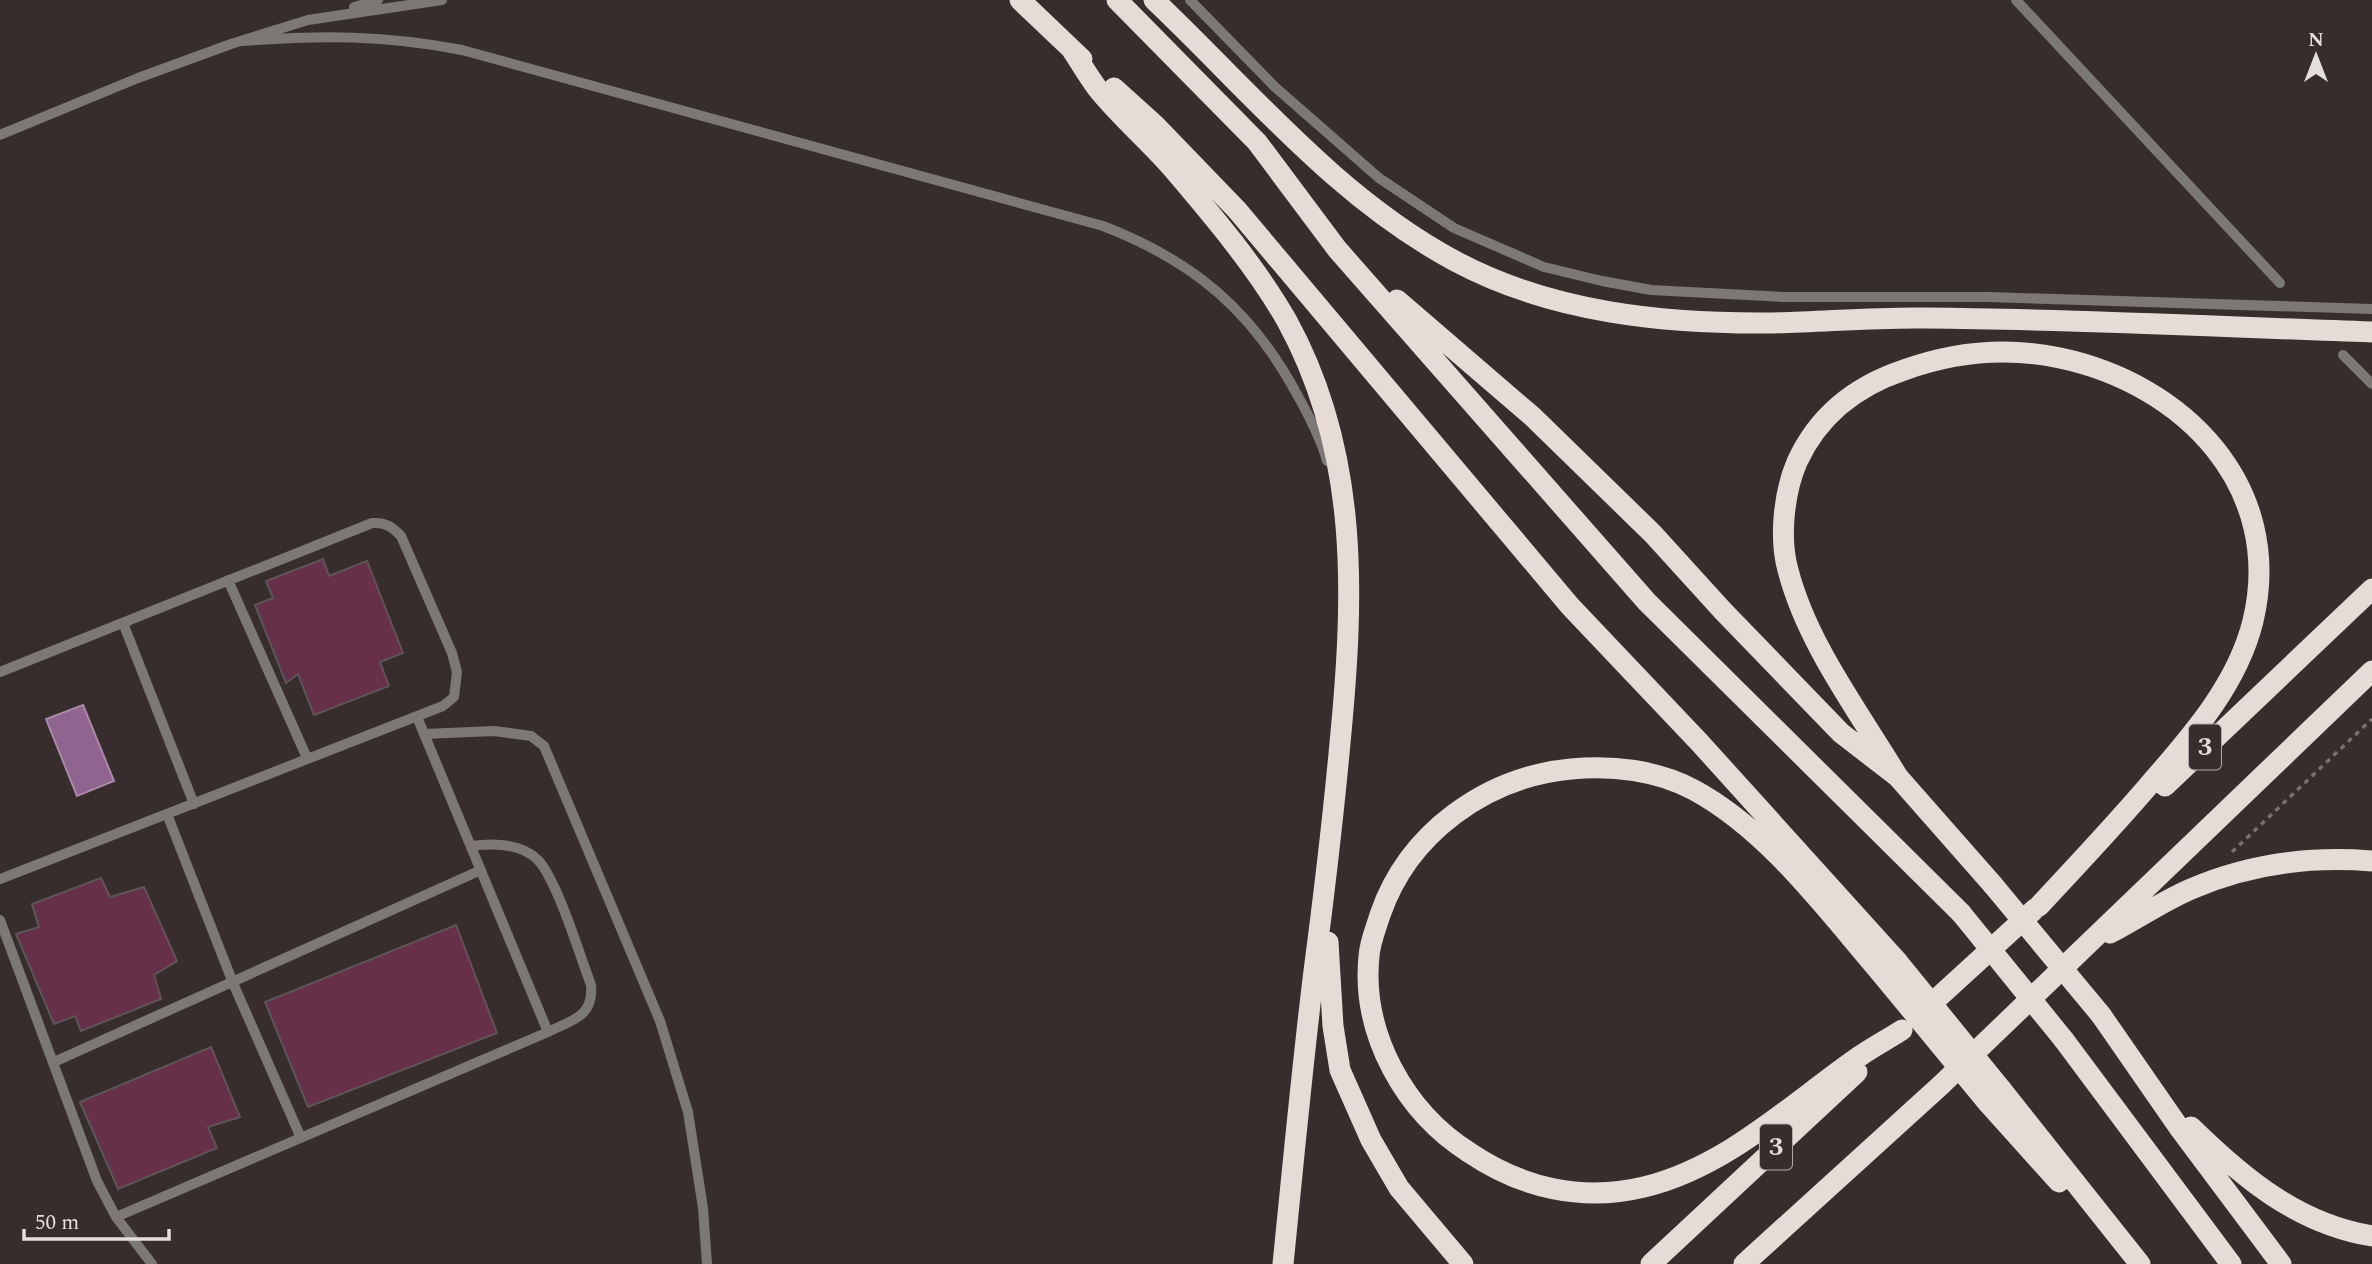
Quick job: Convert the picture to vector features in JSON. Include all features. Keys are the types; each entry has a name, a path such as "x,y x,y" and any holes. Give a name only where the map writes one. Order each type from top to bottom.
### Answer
{"highway":[{"path":"1020,0 1156,125 1237,210 1570,606 1700,743 1995,1096 2122,1239 2140,1264"},
{"path":"1117,0 1257,142 1337,249 1647,602 1961,913 2064,1040 2231,1264"},
{"path":"1154,0 1200,43 1300,147 1385,218 1493,279 1563,303 1688,322 1771,323 1923,318 2372,332"},
{"path":"1072,50 1097,88 1173,169 1232,242 1257,274 1287,322 1323,403 1341,482 1349,554 1348,660 1283,1264"},
{"path":"1337,249 1533,417 1653,534 1841,733 1898,777"},
{"path":"2039,906 2139,797 2199,726 2232,675 2252,623 2259,572 2255,529 2238,482 2224,459 2188,419 2121,377 2091,366 2049,356 1995,352 1928,361 1861,388 1829,414 1808,439 1791,475 1784,516 1787,568 1808,627 1898,777 1993,885 2101,1015 2281,1264"},
{"name":"3","path":"1651,1264 2039,906 2372,589"},
{"name":"3","path":"1744,1264 1941,1085 2372,671"},
{"path":"1888,966 1754,835 1719,806 1693,789 1672,781 1611,767 1552,771 1526,777 1481,796 1463,807 1426,839 1399,875 1385,902 1369,956 1372,1005 1383,1049 1403,1087 1429,1120 1456,1145 1498,1171 1565,1192 1607,1193 1646,1186 1704,1163 1751,1135 1863,1054 1902,1030"},
{"path":"2084,948 2189,890 2236,873 2278,863 2332,858 2372,861"},
{"path":"1325,887 1333,1026 1340,1070 1371,1140 1399,1188 1463,1264"},
{"path":"2150,1085 2218,1153 2267,1194 2320,1221 2372,1236"}],"lane":[{"path":"0,135 138,78 243,41 378,0"},
{"path":"308,20 442,0"},
{"path":"1190,0 1275,87 1379,178 1454,228 1544,267 1651,290 1783,297 1988,297 2372,309"},
{"path":"2015,0 2280,283"},
{"path":"243,41 294,37 374,37 413,40 462,50 1056,212 1156,248 1202,278 1228,301 1269,348 1291,382 1323,449 1349,554"},
{"path":"2343,355 2372,384"},
{"path":"0,672 372,523 381,522 401,536 452,653 457,672 454,697 443,706 0,879"},
{"path":"228,580 307,758"},
{"path":"123,623 194,804"},
{"path":"417,717 548,1032"},
{"path":"424,734 494,731 531,736 544,746 664,1034 688,1112 703,1208 707,1264"},
{"path":"167,814 233,983 301,1138"},
{"path":"116,1217 582,1015 590,1005 591,985 550,878 537,859 518,849 496,842 471,846"},
{"path":"54,1062 481,870"},
{"path":"0,920 97,1181 116,1217 152,1264"}],"path":[{"path":"2231,854 2372,719"}],"shaded area":[{"path":"83,705 114,781 77,796 46,719"}],"building":[{"path":"323,559 329,576 367,561 403,653 380,662 389,686 314,715 298,674 286,683 255,605 273,598 266,581"},
{"path":"101,878 110,897 144,887 177,961 154,975 161,999 81,1031 75,1016 54,1024 16,934 39,927 32,904"},
{"path":"456,925 497,1033 308,1107 265,1002"},
{"path":"211,1047 240,1117 208,1127 217,1148 118,1189 80,1102"}]}
